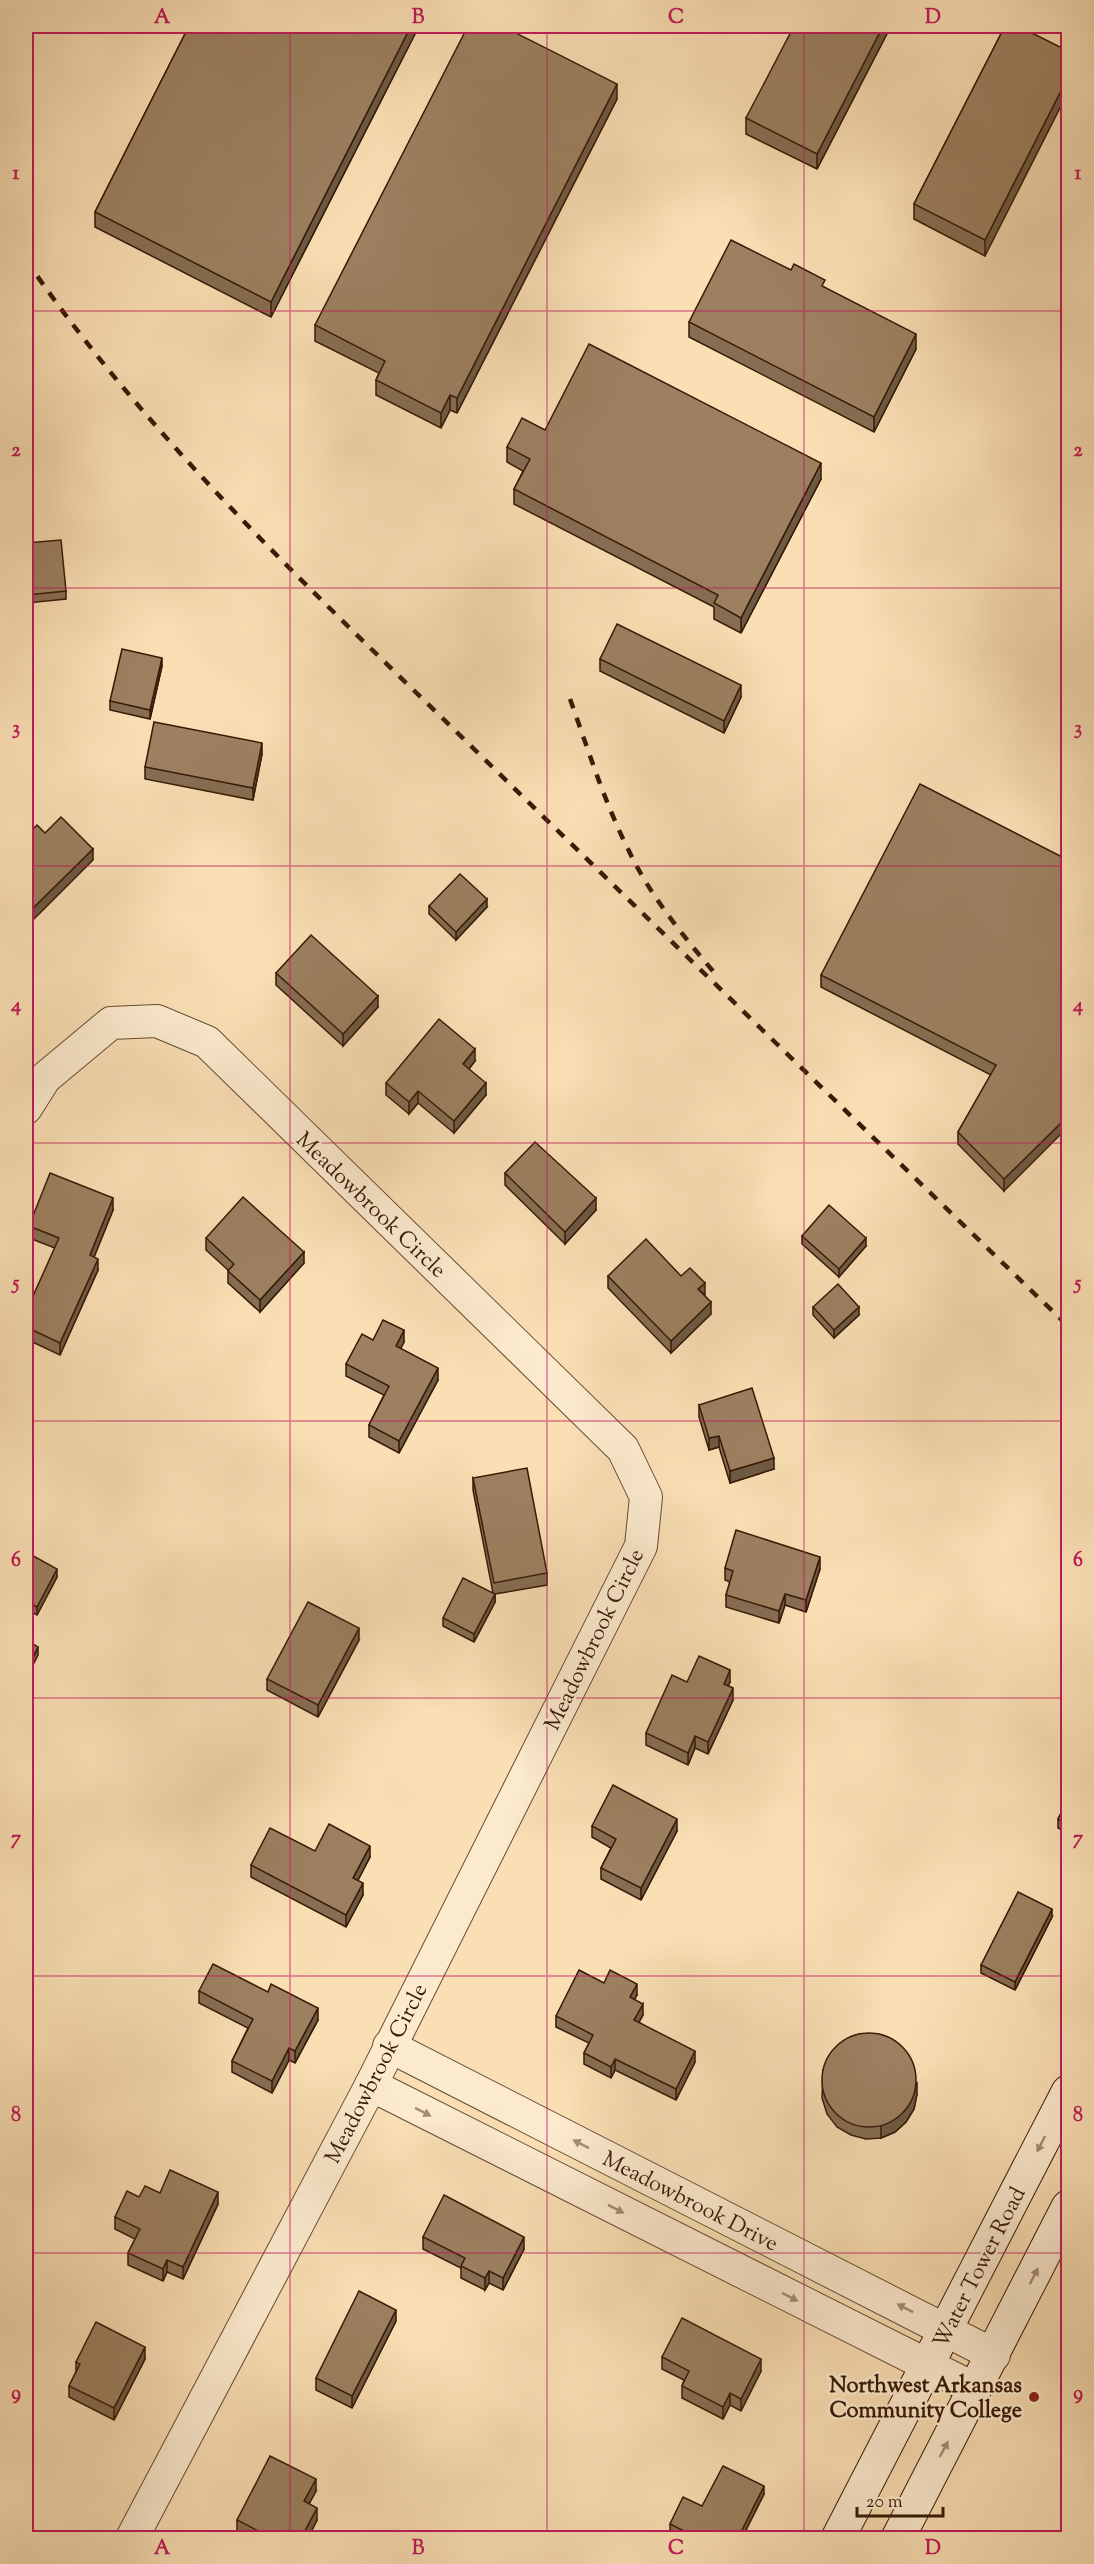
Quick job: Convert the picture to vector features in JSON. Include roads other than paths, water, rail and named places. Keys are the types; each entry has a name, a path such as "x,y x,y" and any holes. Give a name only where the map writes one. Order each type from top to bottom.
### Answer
{"street":[{"name":"Meadowbrook Circle","path":"26,1108 45,1078 111,1023 157,1021 207,1042 623,1449 646,1497 641,1546 371,2085 132,2538"},
{"name":"Meadowbrook Drive","path":"389,2046 993,2355"},
{"name":"Meadowbrook Drive","path":"371,2085 975,2389"},
{"name":"Water Tower Road","path":"838,2538 1068,2092"},
{"path":"898,2538 1068,2207"}],"railway":[{"path":"26,260 76,328 182,456 297,576 1068,1326"},
{"path":"570,699 604,794 637,866 668,916 718,977"}],"place":[{"name":"Northwest Arkansas Community College","path":"1034,2397"}]}
